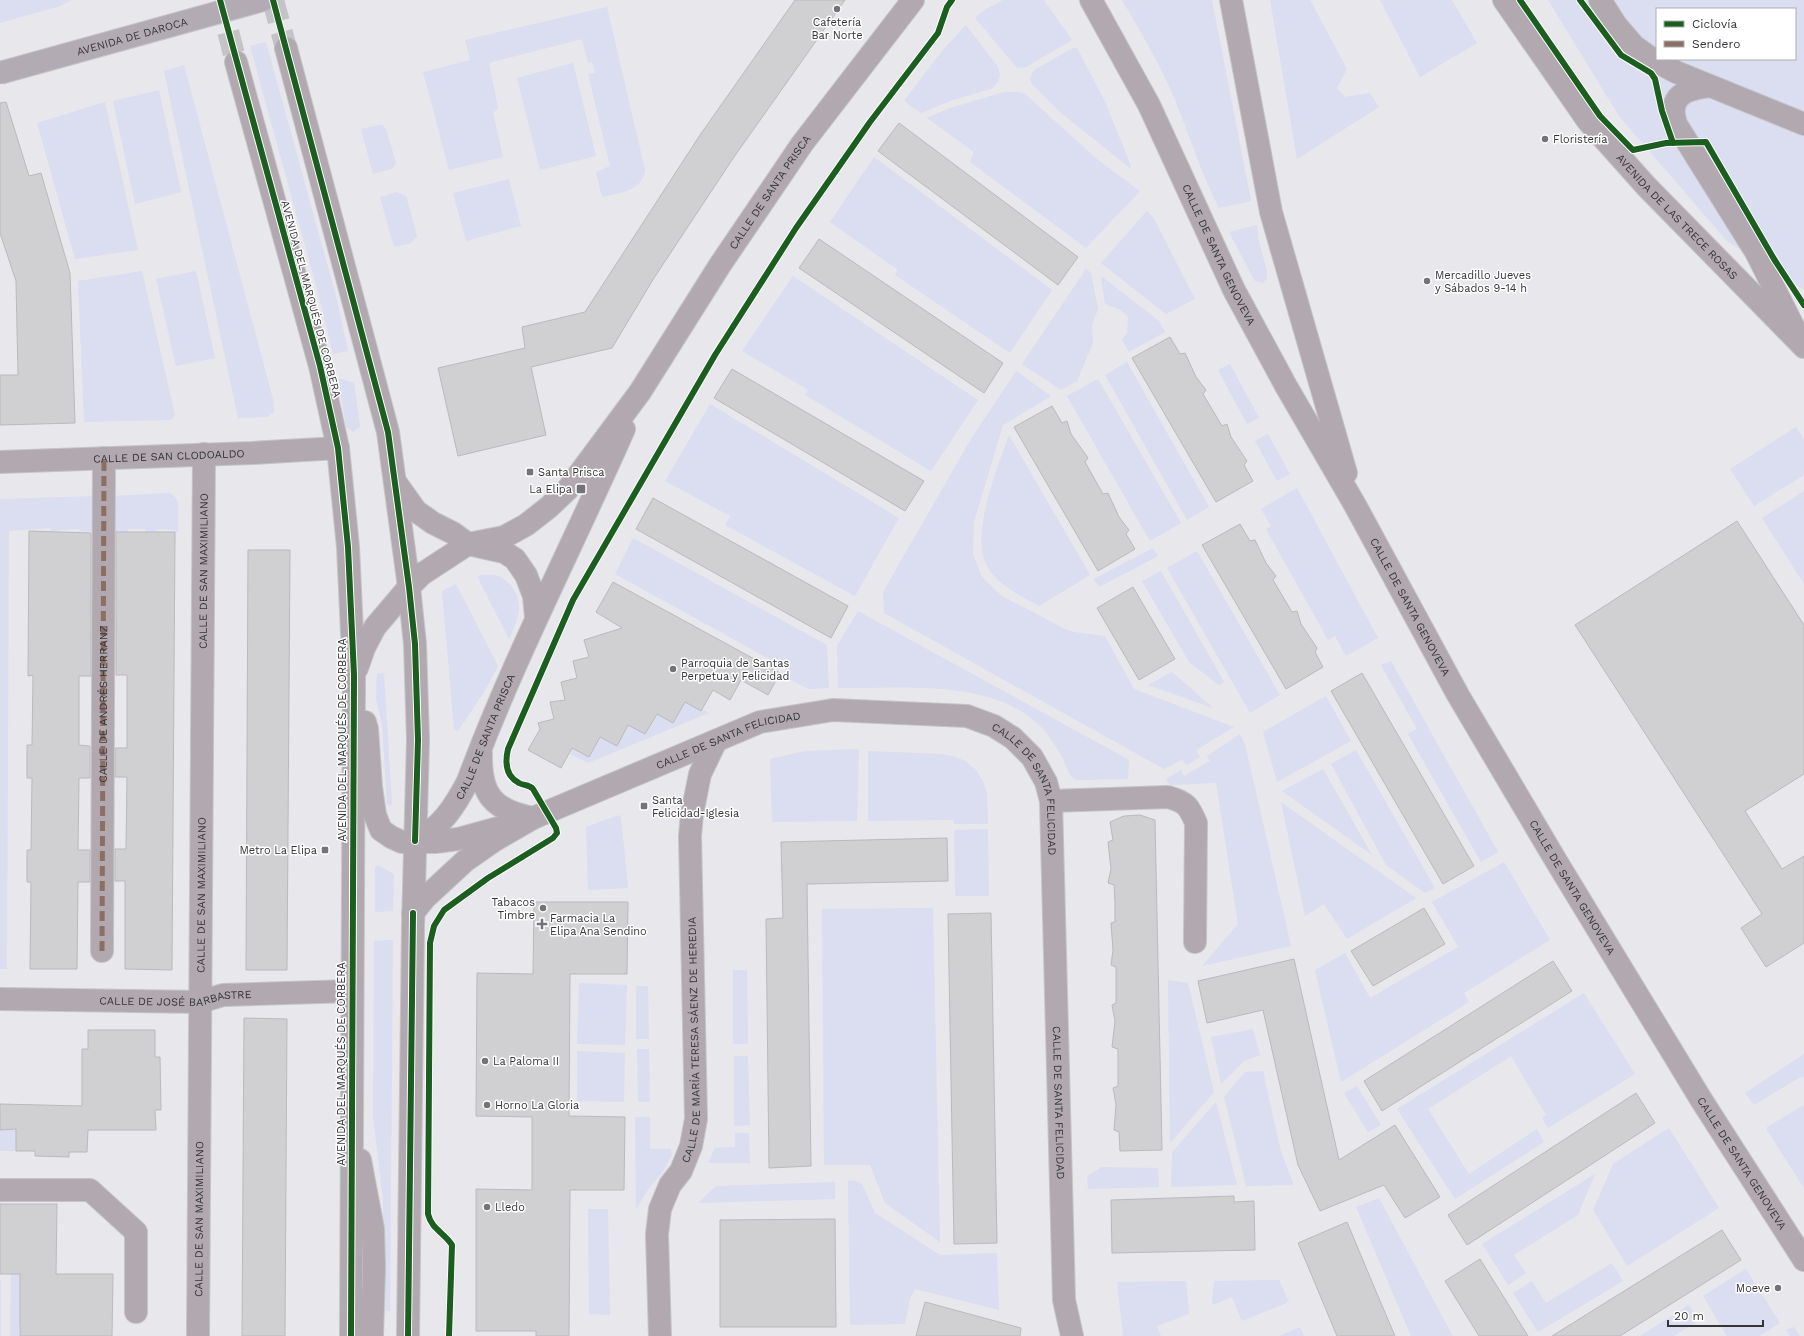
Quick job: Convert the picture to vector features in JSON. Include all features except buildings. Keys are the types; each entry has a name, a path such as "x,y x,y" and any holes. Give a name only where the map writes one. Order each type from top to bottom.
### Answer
{"main road":[{"name":"AVENIDA DE DAROCA","path":"0,73 263,0"}],"street":[{"name":"CALLE DE SANTA PRISCA","path":"354,675 364,648 375,626 422,574 468,544 504,537 526,525 549,507 568,489 640,392 720,265 802,144 914,0"},
{"name":"CALLE DE SANTA GENOVEVA","path":"1091,0 1149,105 1234,290 1286,386 1355,505 1458,695 1555,859 1726,1139 1804,1260"},
{"name":"CALLE DE SANTA GENOVEVA","path":"1231,0 1271,212 1355,505"},
{"name":"AVENIDA DE LAS TRECE ROSAS","path":"1504,0 1588,121 1646,186 1804,347"},
{"path":"1600,0 1616,25 1634,46 1656,60"},
{"path":"286,48 371,362 388,432 409,587 415,644 418,740 413,913 408,1336"},
{"path":"1657,60 1676,72 1804,124"},
{"name":"AVENIDA DEL MARQUÉS DE CORBERA","path":"236,62 320,366 338,448 348,547 354,675 351,991 351,1336"},
{"path":"1709,86 1692,88 1681,95 1674,108 1676,124 1756,252 1804,347"},
{"name":"CALLE DE SANTA PRISCA","path":"415,841 427,836 441,823 458,801 468,781 482,744 536,617 577,534 640,392"},
{"name":"CALLE DE SAN CLODOALDO","path":"0,462 338,448"},
{"name":"CALLE DE SAN MAXIMILIANO","path":"198,1336 198,1042 200,1002 204,454"},
{"name":"CALLE DE ANDRÉS HERRANZ","path":"102,950 104,458"},
{"name":"CALLE DE SANTA PRISCA","path":"394,481 416,511 433,523 453,532 468,544 504,552 515,559 526,574 534,596 536,617"},
{"name":"CALLE DE SANTA FELICIDAD","path":"354,700 367,729 371,787 375,815 381,830 402,842 435,842 458,839 533,818 760,722 833,710 967,716 994,726 1013,738 1032,757 1046,782 1051,801 1064,1300 1072,1336"},
{"name":"CALLE DE MARÍA TERESA SÁENZ DE HEREDIA","path":"660,1336 657,1234 660,1209 670,1185 681,1171 691,1146 696,1119 690,836 692,814 700,774 716,741"},
{"path":"482,744 481,772 490,798 502,809 533,818"},
{"path":"1051,801 1168,797 1183,801 1190,810 1196,823 1195,942"},
{"name":"CALLE DE SANTA FELICIDAD","path":"413,913 424,898 465,861 495,840 533,818"},
{"name":"CALLE DE JOSÉ BARBASTRE","path":"0,999 200,1002 223,996 351,991"},
{"path":"351,1118 369,1201 373,1229 374,1267 372,1336"},
{"path":"0,1190 90,1190 136,1232 136,1312"}],"shaded area":[{"path":"0,0 72,0 60,6 0,23"},
{"path":"1003,0 1044,0 1072,40 1026,67 1017,68 975,18 986,9"},
{"path":"1122,0 1212,0 1251,201 1219,208 1169,87 1150,49"},
{"path":"1270,0 1310,0 1347,69 1337,88 1345,97 1370,93 1379,107 1297,159"},
{"path":"1380,0 1452,0 1477,43 1420,77"},
{"path":"1548,0 1804,0 1804,290 1727,241 1619,116"},
{"path":"607,7 645,170 640,183 629,190 602,197 596,172 610,166 588,74 595,73 592,62 588,63 582,39 489,63 498,108 493,113 503,157 449,170 423,72 470,60 465,40"},
{"path":"966,25 998,67 1000,75 998,82 991,89 953,100 921,113 904,101 942,51"},
{"path":"266,42 336,296 348,351 333,354 318,293 250,46"},
{"path":"1073,48 1077,48 1105,102 1131,166 1130,168 1060,112 1032,84 1030,79 1034,70"},
{"path":"573,63 596,156 540,170 517,78"},
{"path":"184,65 274,403 274,412 267,417 238,418 164,71"},
{"path":"159,90 181,192 135,204 113,101"},
{"path":"1004,92 1019,92 1025,94 1098,160 1140,191 1086,248 970,162 974,152 927,118 947,109"},
{"path":"105,102 138,250 75,259 37,123"},
{"path":"382,125 386,129 396,163 392,169 373,174 361,129"},
{"path":"874,157 1052,290 1010,353 895,275 898,270 830,222"},
{"path":"509,179 521,226 466,241 453,193"},
{"path":"397,192 406,196 417,236 411,243 394,247 380,197"},
{"path":"1147,211 1153,217 1195,299 1166,314 1101,263"},
{"path":"1257,225 1259,242 1267,271 1267,278 1263,283 1255,281 1229,232"},
{"path":"1086,269 1091,273 1098,309 1092,325 1093,343 1077,381 1061,390 1022,364"},
{"path":"142,271 175,415 171,420 84,422 78,281"},
{"path":"196,271 215,358 176,366 156,279"},
{"path":"793,276 978,400 931,471 805,395 808,390 742,351"},
{"path":"1101,276 1159,321 1165,332 1129,352 1122,340 1127,333 1128,317 1121,310 1105,304"},
{"path":"1127,362 1209,507 1187,520 1105,375"},
{"path":"1230,364 1259,418 1247,424 1218,370"},
{"path":"1016,371 1051,396 1003,425 974,522 973,554 982,577 1002,596 1065,629 1074,632 1105,636 1134,689 1234,727 1196,750 1200,757 1187,765 1182,760 1164,769 884,613 883,592 971,439"},
{"path":"338,378 354,383 360,426 353,432 346,427"},
{"path":"1098,379 1181,523 1150,541 1067,396"},
{"path":"710,404 899,518 855,596 725,525 730,516 665,481"},
{"path":"1796,427 1804,440 1804,475 1754,506 1730,469"},
{"path":"1268,434 1290,474 1277,481 1255,441"},
{"path":"1009,435 1090,575 1039,606 1008,588 994,576 985,562 982,549 984,516 988,498"},
{"path":"1297,488 1378,638 1346,656 1335,636 1328,640 1266,529 1271,526 1261,509"},
{"path":"1804,491 1804,584 1762,518"},
{"path":"172,494 178,501 178,532 175,532 175,530 157,529 156,532 146,532 145,529 128,529 128,532 109,532 110,496"},
{"path":"97,496 97,532 80,531 79,529 51,531 50,528 9,531 7,969 0,969 0,499"},
{"path":"633,538 827,645 829,688 808,689 788,678 791,671 615,574"},
{"path":"1153,548 1158,556 1099,587 1094,579"},
{"path":"1197,551 1280,695 1250,713 1167,568"},
{"path":"1161,571 1224,682 1219,685 1189,662 1142,581"},
{"path":"493,575 500,577 509,583 516,593 519,609 509,639 477,576"},
{"path":"456,584 498,666 484,692 458,731 454,729 442,591"},
{"path":"858,611 1129,760 1128,779 1076,780 1069,773 1058,750 1043,729 1023,712 1000,701 974,693 947,689 838,688 837,646"},
{"path":"1391,661 1498,852 1481,862 1408,734 1417,729 1381,665"},
{"path":"1172,672 1213,708 1148,685"},
{"path":"384,673 392,804 389,806 387,804 382,724 376,698 377,674"},
{"path":"1326,696 1351,741 1277,782 1263,732"},
{"path":"685,702 701,711 702,709 709,713 588,763 570,754 572,748 589,757 600,737 617,746 628,725 657,714 673,723"},
{"path":"1240,734 1245,744 1291,946 1202,966 1238,924 1216,783 1170,785 1166,779 1181,770 1184,776 1210,761 1207,756"},
{"path":"859,749 857,821 772,822 770,759 805,751"},
{"path":"1356,750 1435,888 1425,893 1386,865 1331,764"},
{"path":"868,751 942,754 956,757 965,761 976,770 983,781 987,794 988,824 954,824 953,820 868,821"},
{"path":"1323,769 1372,855 1282,791"},
{"path":"1281,802 1416,898 1347,939 1324,904 1305,916"},
{"path":"619,815 621,817 628,888 588,890 586,827"},
{"path":"988,829 989,896 955,896 954,830"},
{"path":"1504,862 1550,940 1464,993 1469,1002 1341,1082 1315,970 1345,953 1370,998 1458,947 1432,902"},
{"path":"378,865 394,874 393,911 375,912 375,867"},
{"path":"933,908 940,1242 885,1203 870,1165 824,1165 822,909"},
{"path":"393,940 390,1311 383,1311 383,1199 373,1116 374,941"},
{"path":"733,970 747,970 748,1044 733,1044"},
{"path":"1168,980 1188,983 1214,1092 1170,1143"},
{"path":"579,983 627,985 625,1045 577,1044"},
{"path":"636,986 648,986 649,1039 636,1039"},
{"path":"1584,993 1635,1074 1548,1128 1542,1118 1546,1115 1511,1056 1428,1109 1469,1174 1537,1129 1544,1142 1455,1199 1397,1109"},
{"path":"1253,1029 1260,1055 1244,1061 1221,1084 1211,1037"},
{"path":"637,1049 649,1049 650,1102 638,1102"},
{"path":"577,1051 625,1053 624,1102 577,1101"},
{"path":"1804,1054 1804,1077 1799,1078 1754,1105 1745,1093"},
{"path":"734,1056 748,1056 750,1125 734,1126"},
{"path":"1263,1071 1281,1152 1294,1185 1246,1186 1224,1097 1245,1072"},
{"path":"1357,1086 1381,1125 1368,1132 1344,1093"},
{"path":"1216,1102 1237,1185 1171,1187 1172,1152"},
{"path":"1804,1105 1804,1188 1767,1130 1767,1127"},
{"path":"635,1117 650,1117 650,1149 671,1149 672,1155 662,1173 649,1188 636,1209"},
{"path":"1669,1128 1719,1208 1627,1266 1593,1210 1613,1164"},
{"path":"16,1129 16,1151 0,1151 0,1130"},
{"path":"735,1133 749,1133 750,1163 708,1163 715,1148 735,1147"},
{"path":"1102,1167 1158,1168 1159,1187 1088,1189 1087,1176"},
{"path":"1595,1174 1578,1215 1514,1255 1526,1273 1508,1285 1482,1244"},
{"path":"854,1180 862,1184 875,1213 940,1255 997,1253 999,1310 915,1289 910,1299 905,1324 850,1325 848,1181"},
{"path":"835,1182 835,1199 698,1203 716,1186"},
{"path":"1379,1198 1453,1336 1411,1336 1356,1207"},
{"path":"588,1209 608,1209 610,1315 589,1314"},
{"path":"1612,1263 1623,1281 1538,1332 1513,1293 1532,1281 1546,1303"},
{"path":"1746,1269 1780,1323 1759,1336 1727,1336 1703,1296"},
{"path":"11,1274 20,1274 23,1324 19,1324 19,1336 10,1336"},
{"path":"1279,1280 1289,1302 1242,1321 1232,1297 1212,1305 1214,1281"},
{"path":"1,1281 1,1336 0,1336"},
{"path":"1186,1281 1189,1314 1157,1326 1161,1336 1123,1336 1117,1282"},
{"path":"1689,1305 1699,1320 1674,1336 1640,1336"},
{"path":"1300,1327 1304,1336 1279,1336"},
{"path":"1794,1327 1800,1336 1790,1336 1786,1330"}],"tunnel":[{"path":"220,0 236,62"},
{"path":"273,0 286,48"}],"marked path":[{"path":"102,951 104,458"}],"cycle path":[{"path":"220,0 320,366 338,448 348,547 354,675 351,1336"},
{"path":"273,0 388,432 409,587 415,644 418,740 415,841"},
{"path":"449,1336 452,1245 432,1224 428,1214 430,943 434,926 444,910 488,878 553,838 557,833 556,828 533,789 530,786 519,783 511,777 507,768 506,759 508,749 573,600 715,355 796,228 870,122 938,33 947,7 952,0"},
{"path":"1520,0 1600,116 1633,150 1666,143 1706,142 1774,259 1804,305"},
{"path":"1580,0 1621,55 1651,73 1655,79 1662,111 1673,143"},
{"path":"408,1336 413,913"}],"place":[{"name":"Cafetería Bar Norte","path":"837,9"},
{"name":"Floristería","path":"1545,139"},
{"name":"Mercadillo Jueves y Sábados 9-14 h","path":"1427,281"},
{"name":"Santa Prisca","path":"530,472"},
{"name":"La Elipa","path":"581,489"},
{"name":"Parroquia de Santas Perpetua y Felicidad","path":"673,669"},
{"name":"Santa Felicidad-Iglesia","path":"644,806"},
{"name":"Metro La Elipa","path":"325,850"},
{"name":"Tabacos Timbre","path":"543,908"},
{"name":"Farmacia La Elipa Ana Sendino","path":"542,924"},
{"name":"La Paloma II","path":"485,1061"},
{"name":"Horno La Gloria","path":"487,1105"},
{"name":"Lledo","path":"487,1207"},
{"name":"Moeve","path":"1778,1288"}]}
